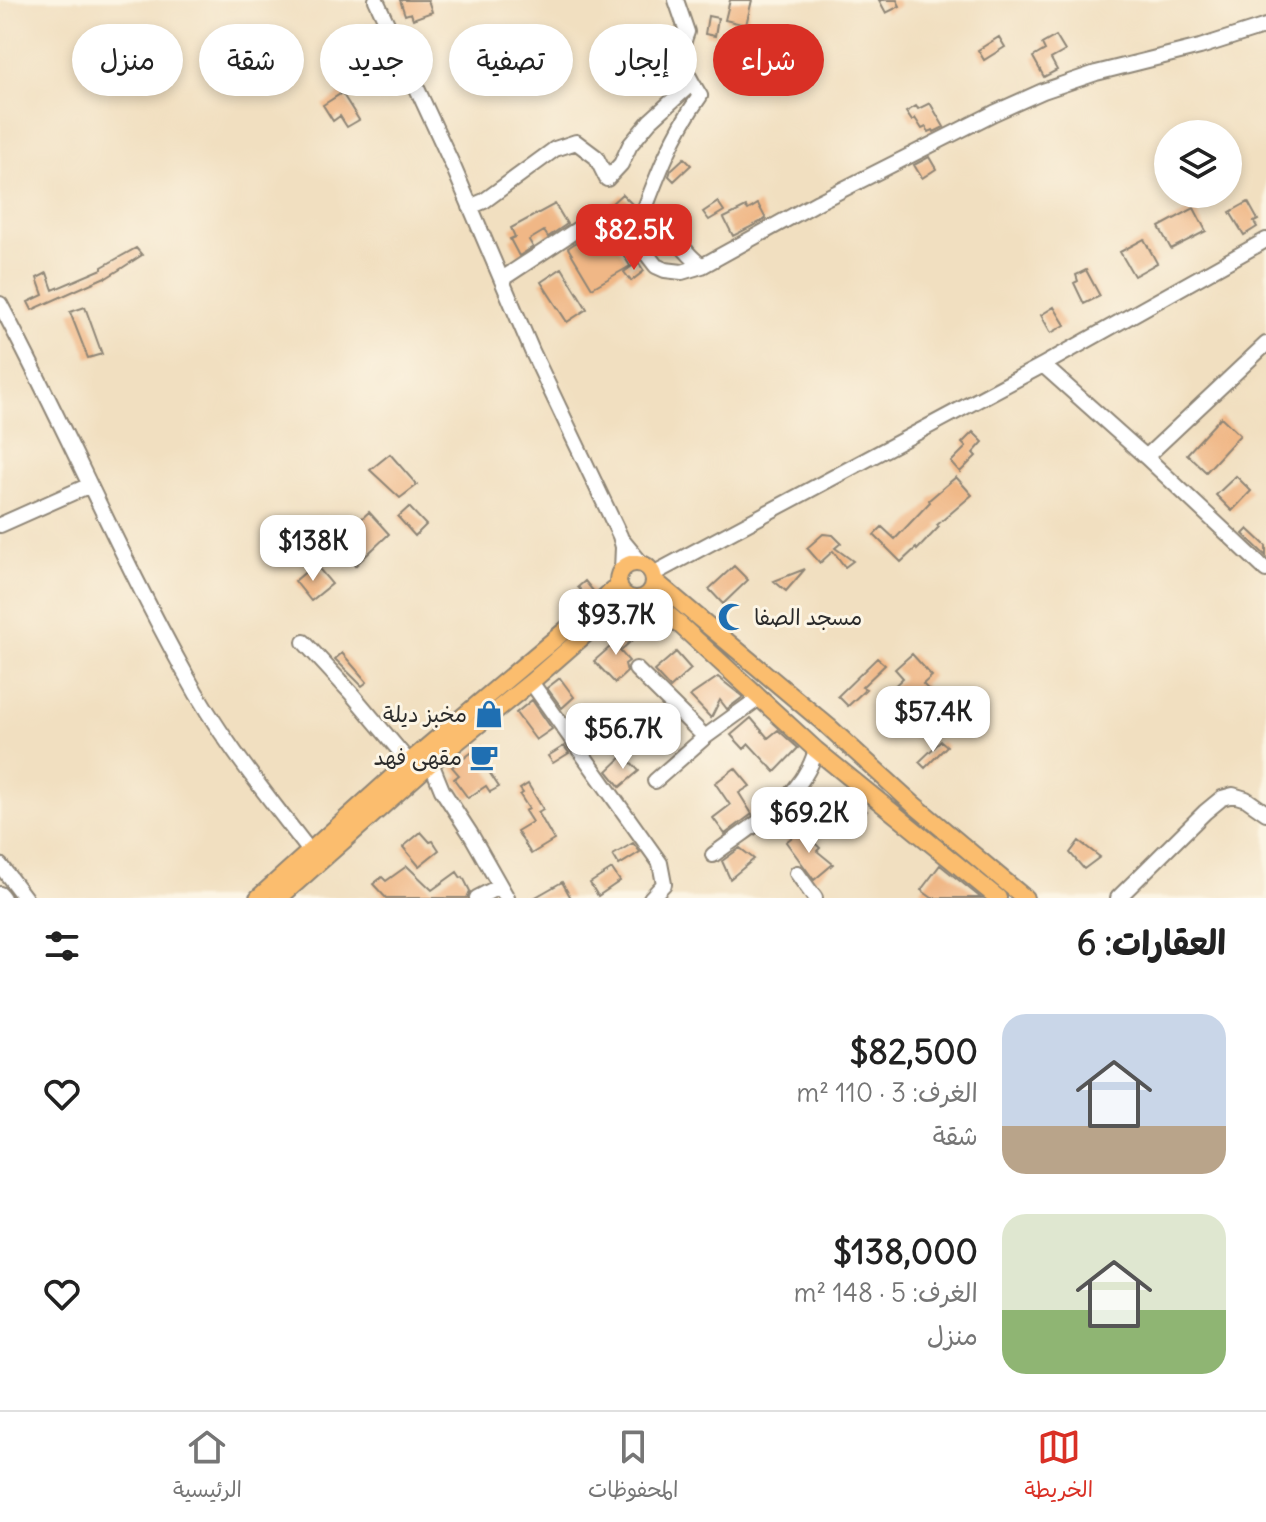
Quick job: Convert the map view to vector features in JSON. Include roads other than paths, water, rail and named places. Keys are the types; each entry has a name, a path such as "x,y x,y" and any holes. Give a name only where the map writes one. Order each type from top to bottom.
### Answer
{"main road":[{"path":"276,894 309,850 621,578 631,564 649,573 1025,898"},
{"path":"258,898 276,894 615,609 640,599 652,590 649,573"},
{"path":"621,578 622,592 670,616 816,750 998,898"}],"street":[{"path":"376,0 539,365 620,536 623,547 621,578"},
{"path":"676,0 684,24"},
{"path":"697,91 700,96 666,153 633,233 656,266 665,270 682,272 702,266 818,202 1043,91 1096,73 1200,47 1266,26"},
{"path":"470,207 484,201 555,149 576,142 596,157 607,179 650,121 678,96"},
{"path":"502,279 593,219 607,216 639,224 656,222 668,228 702,266"},
{"path":"620,536 649,573 1043,365 1266,240"},
{"path":"0,304 39,376 187,678 239,759 309,850"},
{"path":"1146,457 1266,344"},
{"path":"1043,365 1266,570"},
{"path":"0,525 90,485"},
{"path":"304,642 409,762"},
{"path":"636,669 705,737"},
{"path":"531,682 660,863 664,884 651,898"},
{"path":"655,781 705,737 759,698"},
{"path":"713,855 793,794 806,777 816,750"},
{"path":"431,763 442,790 503,892 477,898"},
{"path":"1118,898 1222,798 1233,795 1246,799 1266,813"},
{"path":"0,865 25,898"},
{"path":"797,873 815,898"}],"place":[{"name":"مسجد الصفا","path":"732,617"},
{"name":"مخبز ديلة","path":"489,714"},
{"name":"مقهى فهد","path":"484,757"}]}
